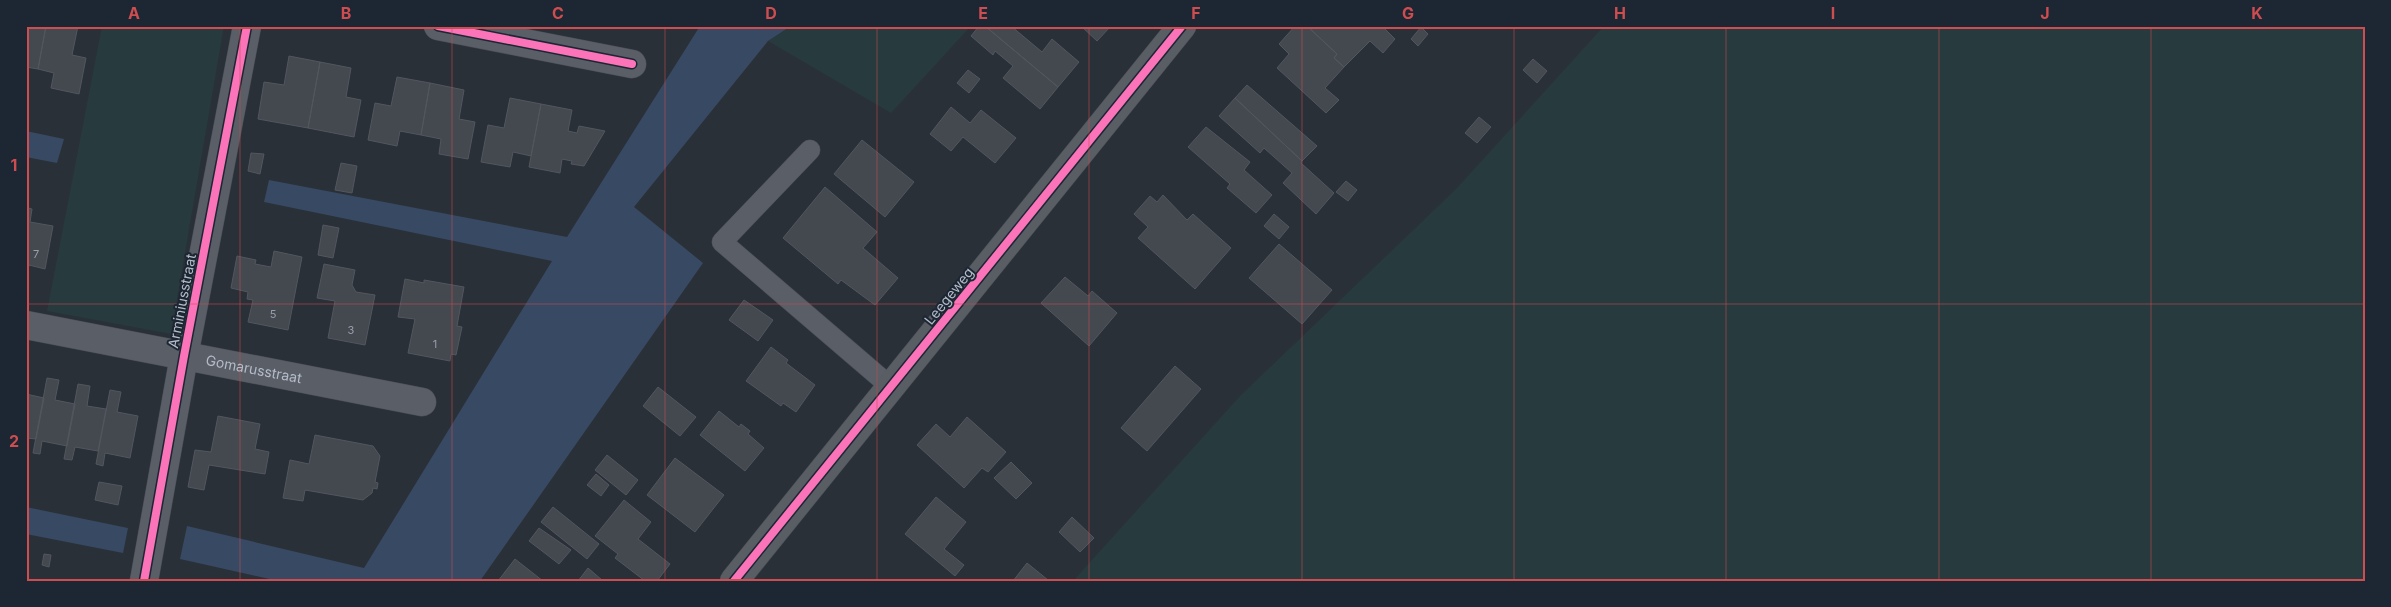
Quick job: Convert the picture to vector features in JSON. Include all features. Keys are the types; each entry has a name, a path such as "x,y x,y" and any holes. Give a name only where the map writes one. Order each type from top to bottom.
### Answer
{"main road":[{"name":"Leegeweg","path":"734,581 1182,26"}],"street":[{"name":"Arminiusstraat","path":"146,572 184,356 247,26"},
{"path":"438,26 632,64"},
{"name":"Gomarusstraat","path":"26,325 422,402"}],"lane":[{"path":"810,150 722,242 892,387"}],"green space":[{"path":"102,26 224,26 171,334 47,311"},
{"path":"791,26 971,26 891,113 768,41"},
{"path":"1604,26 2365,26 2365,581 1073,581 1240,396 1456,189"}],"water":[{"path":"700,26 791,26 768,41 634,207 703,263 480,581 278,581 180,559 187,526 364,568 552,261 264,202 269,180 567,237"},
{"path":"26,131 64,139 57,163 26,157"},
{"path":"26,507 128,528 123,553 26,534"}],"building":[{"path":"26,26 46,26 38,69 26,67"},
{"path":"46,26 78,26 72,55 86,58 79,94 51,88 54,73 38,69"},
{"path":"979,26 985,26 1058,87 1040,109 1003,78 1013,66 995,51 993,55 971,36"},
{"path":"985,26 1011,26 1042,52 1052,39 1079,62 1058,87"},
{"path":"1081,26 1111,26 1097,41"},
{"path":"1295,26 1307,26 1337,54 1334,58 1344,67 1325,88 1339,100 1326,113 1277,68 1289,54 1279,44"},
{"path":"1307,26 1382,26 1395,39 1383,53 1370,41 1344,67 1334,58 1337,54"},
{"path":"1421,27 1428,34 1418,46 1411,39"},
{"path":"289,56 320,62 308,128 258,119 264,82 284,85"},
{"path":"1533,59 1547,71 1537,83 1523,70"},
{"path":"320,62 351,68 346,97 361,100 354,137 308,128"},
{"path":"968,70 980,79 969,93 957,83"},
{"path":"397,77 430,83 421,135 400,131 397,146 368,140 375,103 391,106"},
{"path":"430,83 464,90 459,119 475,122 468,159 439,154 441,139 421,135"},
{"path":"1247,85 1317,146 1302,161 1235,98"},
{"path":"510,98 541,104 531,156 513,152 510,167 481,162 488,125 504,128"},
{"path":"1235,98 1334,193 1316,214 1283,183 1292,173 1264,148 1260,153 1219,116"},
{"path":"541,104 572,110 568,131 577,133 579,126 605,131 584,166 571,164 572,161 562,159 560,173 529,167"},
{"path":"951,107 970,123 981,110 1016,138 995,163 963,137 951,151 930,134"},
{"path":"1479,117 1491,127 1477,143 1465,133"},
{"path":"1206,127 1250,162 1244,170 1272,195 1256,213 1227,188 1230,184 1188,147"},
{"path":"862,140 914,182 885,217 834,174"},
{"path":"251,153 264,154 260,174 248,171"},
{"path":"341,163 357,166 352,193 335,190"},
{"path":"1346,181 1357,190 1348,201 1336,192"},
{"path":"825,187 877,232 863,248 898,278 875,305 841,280 838,284 783,238"},
{"path":"1163,195 1187,220 1193,214 1231,248 1195,289 1138,238 1148,227 1134,214 1150,196 1157,202"},
{"path":"28,208 32,209 30,222 53,226 45,269 29,265 26,279"},
{"path":"1274,214 1289,227 1279,239 1264,226"},
{"path":"323,225 339,228 333,258 318,255"},
{"path":"1279,244 1332,290 1302,324 1249,278"},
{"path":"274,251 302,257 288,330 248,322 253,300 247,299 248,292 231,288 237,256 256,260 255,264 271,267"},
{"path":"324,264 355,270 352,285 356,292 375,295 365,345 328,338 335,301 317,298"},
{"path":"1065,277 1088,296 1092,291 1117,313 1089,346 1041,303"},
{"path":"405,279 424,283 424,280 464,287 457,326 462,327 456,355 451,354 450,361 408,353 415,319 398,317"},
{"path":"744,300 773,320 758,341 729,320"},
{"path":"771,347 788,360 786,363 815,385 796,412 783,403 781,406 746,381"},
{"path":"1175,366 1201,389 1147,451 1121,428"},
{"path":"47,378 59,380 55,400 75,404 67,446 42,441 40,454 33,453"},
{"path":"78,384 90,386 87,406 106,409 98,451 75,447 72,460 64,459"},
{"path":"658,387 696,417 680,436 643,406"},
{"path":"110,390 121,392 117,412 138,416 130,458 105,453 103,466 96,464"},
{"path":"26,394 44,398 36,439 26,438"},
{"path":"719,411 739,427 741,424 750,431 748,434 764,448 745,471 700,435"},
{"path":"218,416 260,424 255,449 269,452 265,474 209,465 204,490 188,487 195,450 211,452"},
{"path":"967,417 1006,452 988,472 982,468 964,488 917,445 936,424 950,437"},
{"path":"315,435 373,446 380,456 375,482 378,483 377,489 373,488 372,493 363,500 305,490 303,501 283,498 290,460 309,464"},
{"path":"607,455 638,480 626,495 595,470"},
{"path":"675,458 724,495 695,532 647,495"},
{"path":"1011,462 1032,483 1016,499 994,478"},
{"path":"596,474 609,485 601,496 587,485"},
{"path":"99,482 122,486 118,505 95,500"},
{"path":"936,497 966,522 944,549 964,565 955,576 905,534"},
{"path":"624,500 651,522 638,539 670,564 657,581 645,581 615,558 618,554 595,536"},
{"path":"553,507 599,544 587,559 541,522"},
{"path":"1072,517 1094,538 1080,552 1059,532"},
{"path":"539,528 571,550 559,564 529,541"},
{"path":"44,554 51,555 49,567 42,565"},
{"path":"515,559 543,581 498,581"},
{"path":"1027,563 1048,580 1013,581"},
{"path":"588,568 602,580 602,581 578,581"}],"cycle path":[{"path":"144,581 184,356 247,26"},
{"path":"438,26 632,64"},
{"path":"734,581 1182,26"}]}
